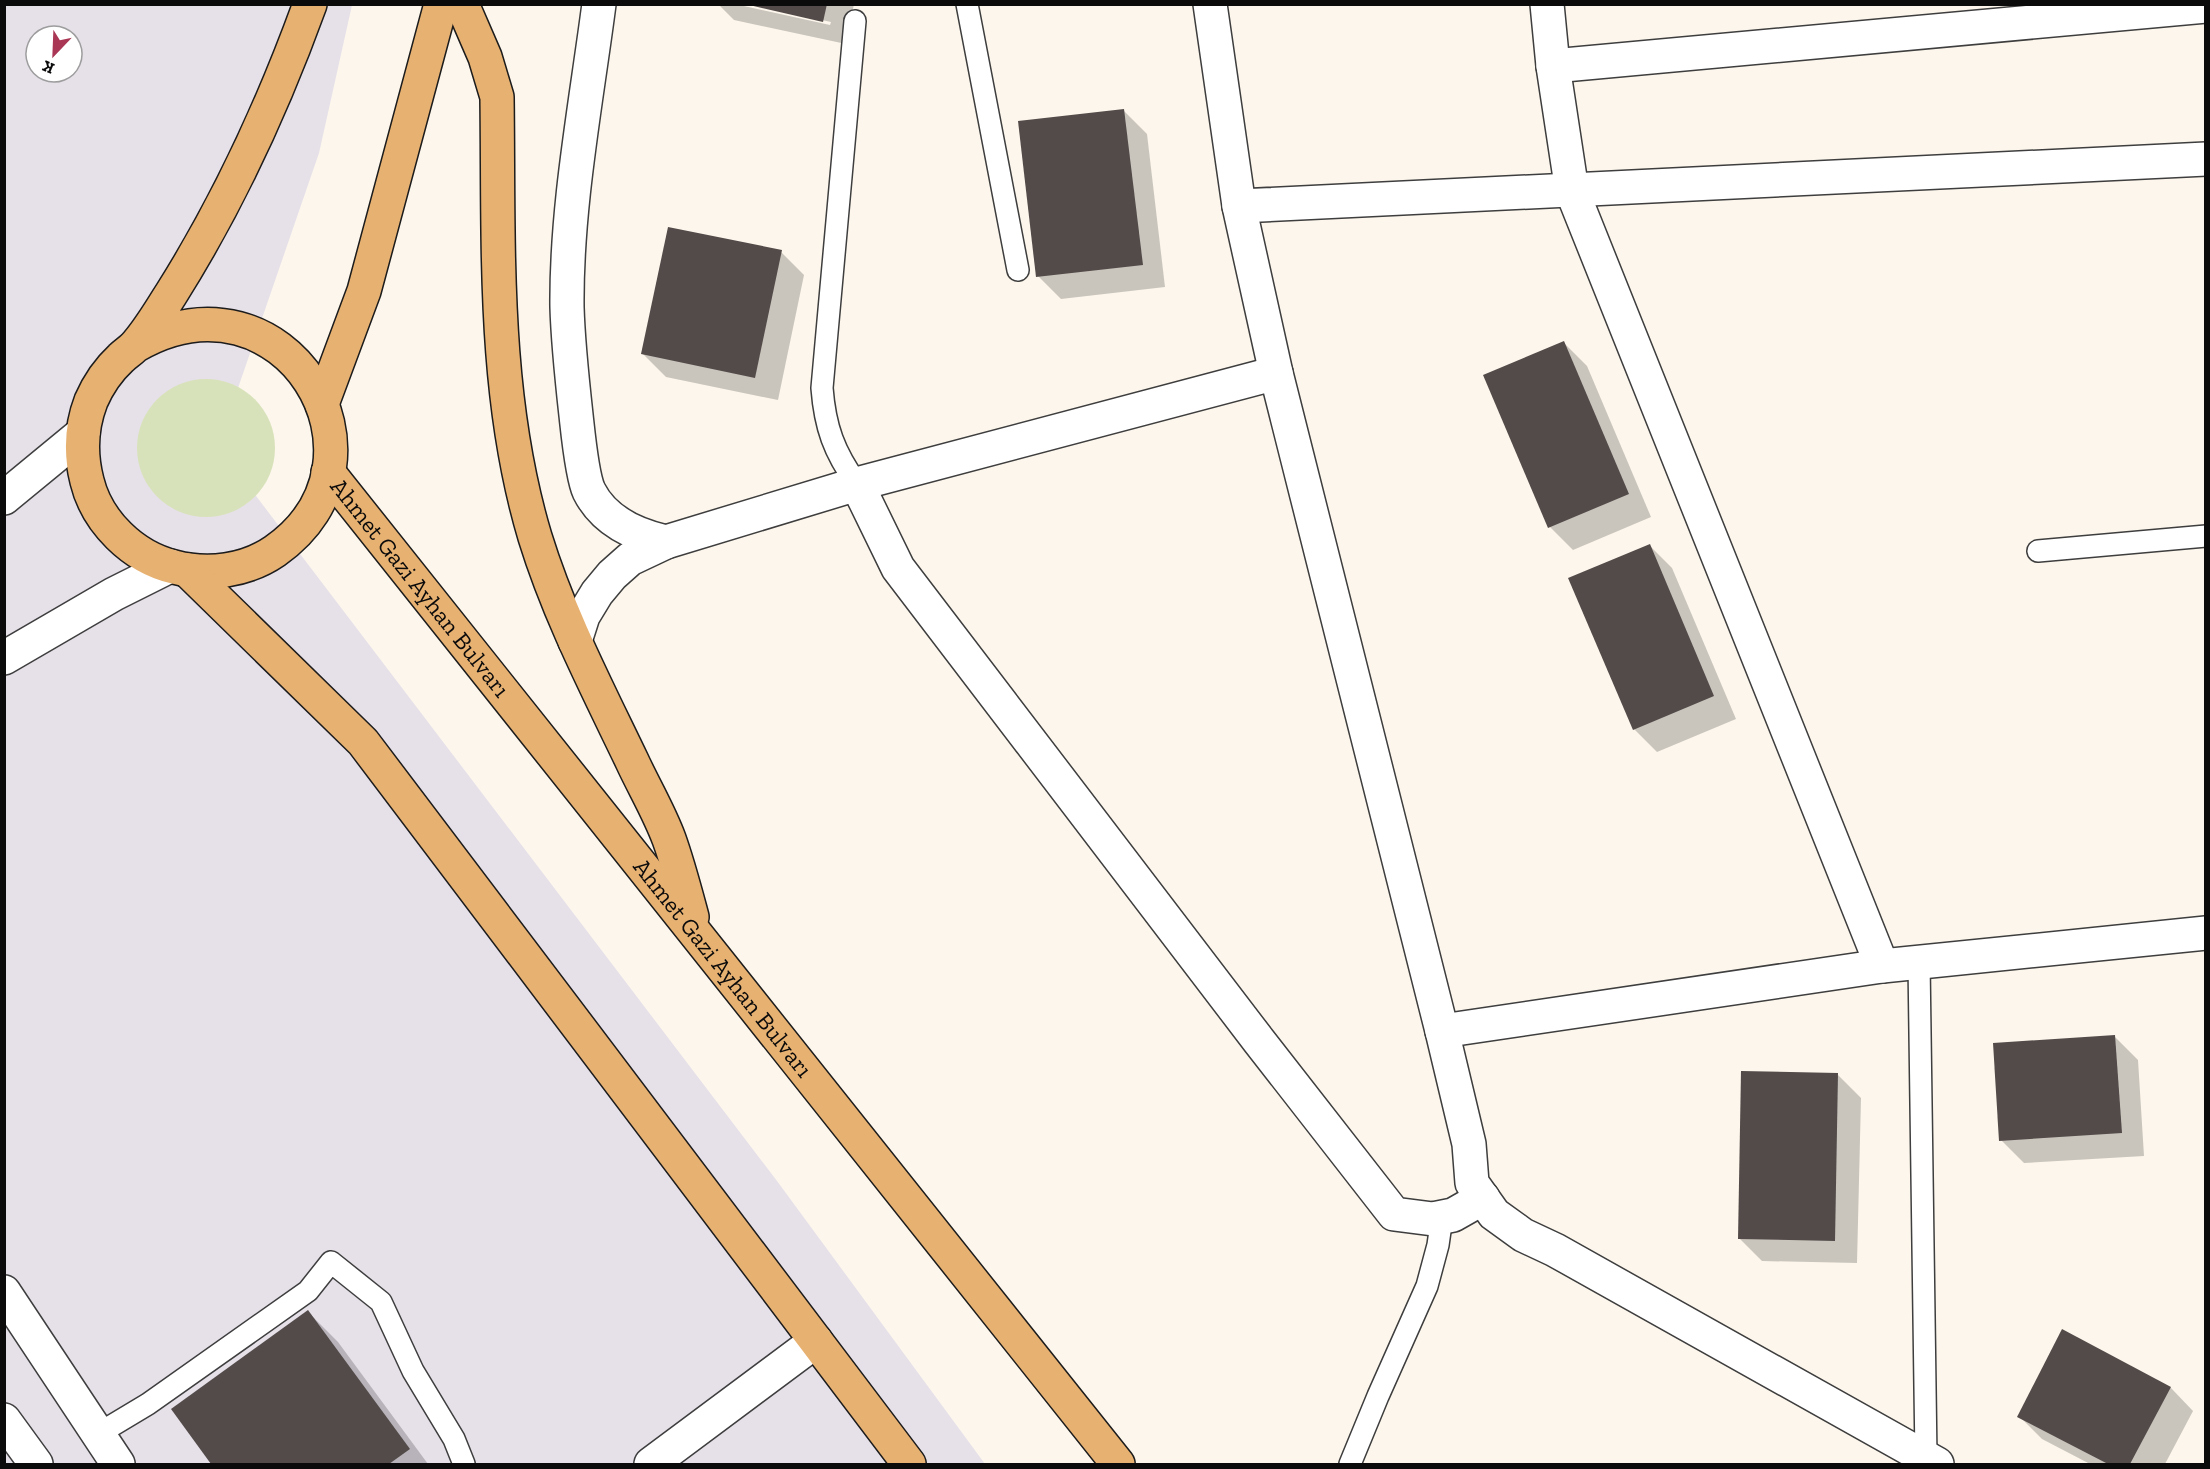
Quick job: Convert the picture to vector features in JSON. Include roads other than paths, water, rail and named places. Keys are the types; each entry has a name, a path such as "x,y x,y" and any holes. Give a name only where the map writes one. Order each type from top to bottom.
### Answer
{"main road":[{"path":"135,346 165,331 182,326 216,324 250,332 281,349 305,374 322,404 330,437 328,472 324,488 308,519 297,532 270,554 247,565 221,571 179,568 139,552 112,529 102,515 87,484 82,450 83,433 86,416 100,384 109,370 135,346 185,270 231,191 262,127 310,4"},
{"path":"322,404 364,291 441,4"},
{"path":"462,4 485,57 497,97 502,364 509,424 521,484 535,537 553,589 575,641 669,838 697,933"},
{"name":"Ahmet Gazi Ayhan Bulvarı","path":"328,472 1119,1464"},
{"path":"179,568 363,742 909,1464"}],"street":[{"path":"599,4 570,225 567,306 572,382 588,490 598,504 624,527 644,537 666,542"},
{"path":"1210,4 1239,206 1276,373 1442,1031 1469,1144 1472,1183 1494,1214 1523,1235 1555,1250 1914,1458"},
{"path":"1546,4 1572,191 1882,966"},
{"path":"1553,66 2205,6"},
{"path":"1239,206 2205,159"},
{"path":"575,641 583,616 597,593 612,575 630,559 666,542 857,484 1276,373"},
{"path":"4,498 83,433"},
{"path":"857,484 898,568 1394,1214 1432,1219 1453,1215 1483,1198"},
{"path":"4,658 114,594 179,568"},
{"path":"1442,1031 1882,966 2205,933"},
{"path":"4,1292 118,1464"},
{"path":"651,1464 816,1341"},
{"path":"4,1420 36,1464"}],"lane":[{"path":"968,4 1018,270"},
{"path":"855,21 822,388 824,416 832,444 843,465 857,484"},
{"path":"2038,551 2205,536"},
{"path":"1914,1458 1919,962"},
{"path":"1350,1464 1427,1286 1438,1245 1442,1217"},
{"path":"98,1434 148,1404 308,1291 331,1262 381,1302 413,1371 454,1438 464,1464"}]}
